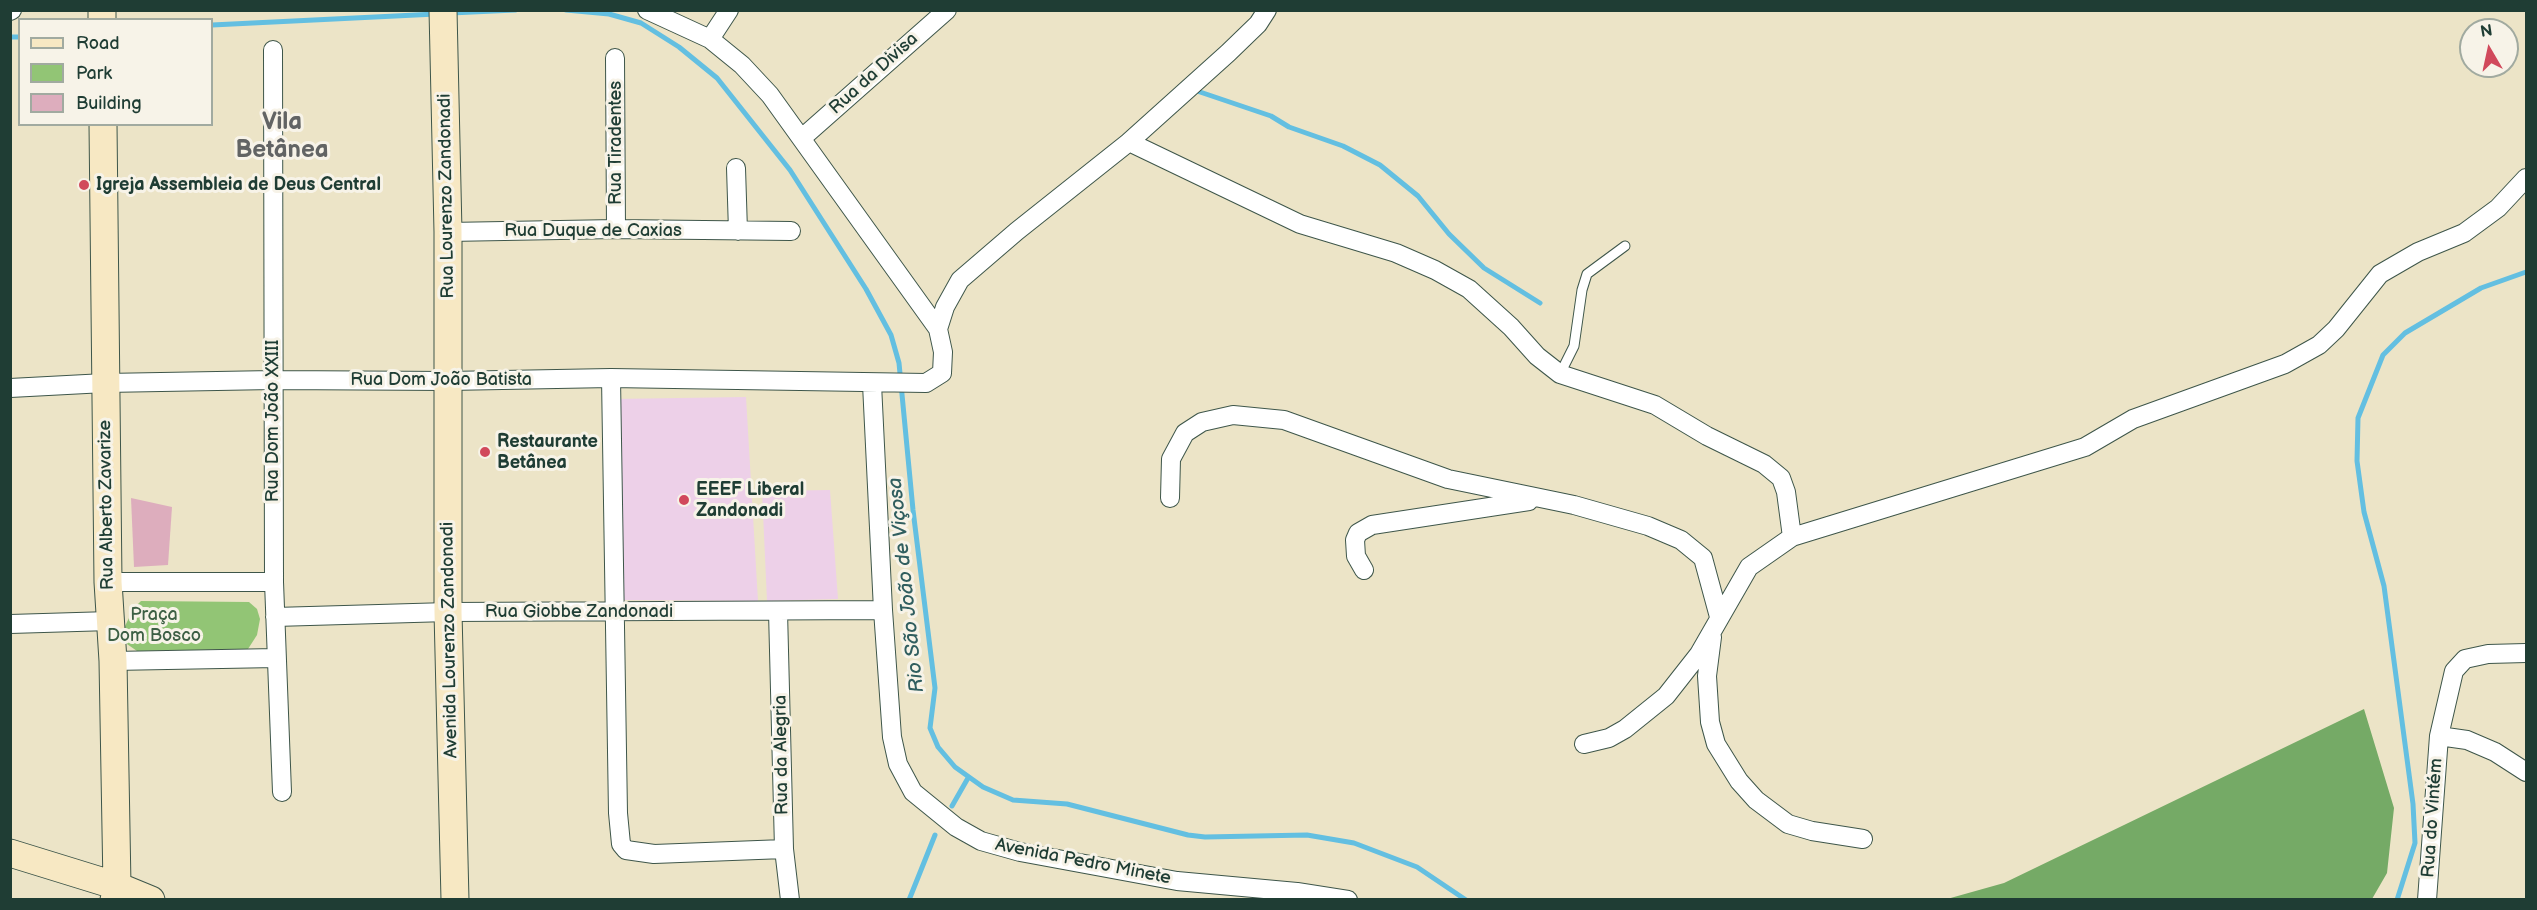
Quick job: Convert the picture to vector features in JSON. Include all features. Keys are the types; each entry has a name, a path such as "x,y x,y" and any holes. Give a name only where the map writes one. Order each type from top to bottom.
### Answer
{"street":[{"path":"647,10 710,39 742,65 763,88 802,138 938,329"},
{"path":"710,39 729,10"},
{"name":"Rua da Divisa","path":"802,138 947,10"},
{"path":"938,329 950,296 960,280 976,264 1129,142 1228,53 1258,24 1268,10"},
{"name":"Rua Lourenzo Zandonadi","path":"444,23 448,381"},
{"name":"Rua Dom João XXIII","path":"273,50 274,582 282,792"},
{"name":"Rua Tiradentes","path":"615,58 616,229"},
{"name":"Rua Alberto Zavarize","path":"102,126 108,582 113,661 116,893"},
{"path":"1129,142 1300,224 1395,253 1456,282 1494,310 1537,356 1560,374 1655,405 1707,436 1764,464 1781,478 1786,492 1792,537"},
{"path":"736,168 738,231"},
{"path":"1584,744 1609,738 1647,714 1686,673 1749,567 1792,537 2085,447 2133,419 2285,364 2328,337 2380,274 2418,252 2464,233 2498,208 2526,178"},
{"name":"Rua Duque de Caxias","path":"448,232 616,229 791,231"},
{"name":"Rua Dom João Batista","path":"10,388 105,382 611,378 872,384 926,383 942,373 943,352 938,329"},
{"path":"611,378 618,813 621,844 626,850 635,853 784,849"},
{"name":"Avenida Lourenzo Zandonadi","path":"448,381 448,612 455,900"},
{"name":"Avenida Pedro Minete","path":"872,384 883,610 892,737 898,764 913,792 956,827 981,840 1020,852 1090,867 1177,881 1297,892 1347,900"},
{"path":"1170,498 1172,459 1185,433 1202,422 1233,415 1284,420 1448,479 1546,499 1648,526 1695,548 1703,558 1708,571 1716,623 1707,676 1710,722 1716,744 1733,772 1756,800 1788,824 1812,831 1863,839"},
{"path":"1364,570 1356,556 1355,540 1358,533 1372,525 1546,499"},
{"path":"108,582 274,582"},
{"name":"Rua Giobbe Zandonadi","path":"275,616 448,612 883,610"},
{"name":"Rua da Alegria","path":"778,611 784,849 790,900"},
{"path":"10,624 110,621"},
{"name":"Rua do Vintém","path":"2427,900 2439,736 2454,671 2465,658 2488,654 2526,653"},
{"path":"113,661 276,658"},
{"path":"2439,736 2467,740 2526,772"},
{"path":"10,853 68,871 116,893 151,900"},
{"path":"68,871 92,900"}],"lane":[{"path":"1560,374 1574,346 1582,290 1587,274 1625,246"}],"shaded area":[{"name":"EEEF Liberal Zandonadi","path":"746,397 758,601 621,600 612,399"},
{"path":"830,490 838,599 767,601 762,491"}],"green space":[{"name":"Praça Dom Bosco","path":"141,601 249,602 257,609 260,619 257,635 248,649 137,651 124,642 123,630 134,608"},
{"path":"2364,709 2394,808 2387,873 2372,899 1947,899 2004,883"}],"building":[{"path":"131,498 172,507 168,565 134,567"}],"waterway":[{"name":"Rio São João de Viçosa","path":"451,13 515,10"},
{"name":"Rio São João de Viçosa","path":"566,10 609,14 641,23 679,47 717,78 790,170 866,289 891,335 899,363 913,510 935,688 930,728 938,747 955,767 983,787 1013,800 1067,804 1188,835 1205,837 1307,835 1354,843 1417,867 1466,900"},
{"name":"Rio São João de Viçosa","path":"213,25 436,14"},
{"name":"Rio São João de Viçosa","path":"10,37 18,37"},
{"path":"1200,92 1271,116 1289,127 1343,146 1380,165 1418,196 1449,234 1484,268 1540,303"},
{"path":"2397,900 2415,843 2413,804 2384,586 2364,512 2357,461 2358,418 2383,355 2405,333 2481,288 2526,272"},
{"path":"952,806 968,778"},
{"path":"909,900 935,835"}],"place":[{"name":"Igreja Assembleia de Deus Central","path":"84,185"},
{"name":"Restaurante Betânea","path":"485,452"},
{"name":"EEEF Liberal Zandonadi","path":"684,500"}],"district":[{"name":"Vila Betânea","path":"282,137"}]}
